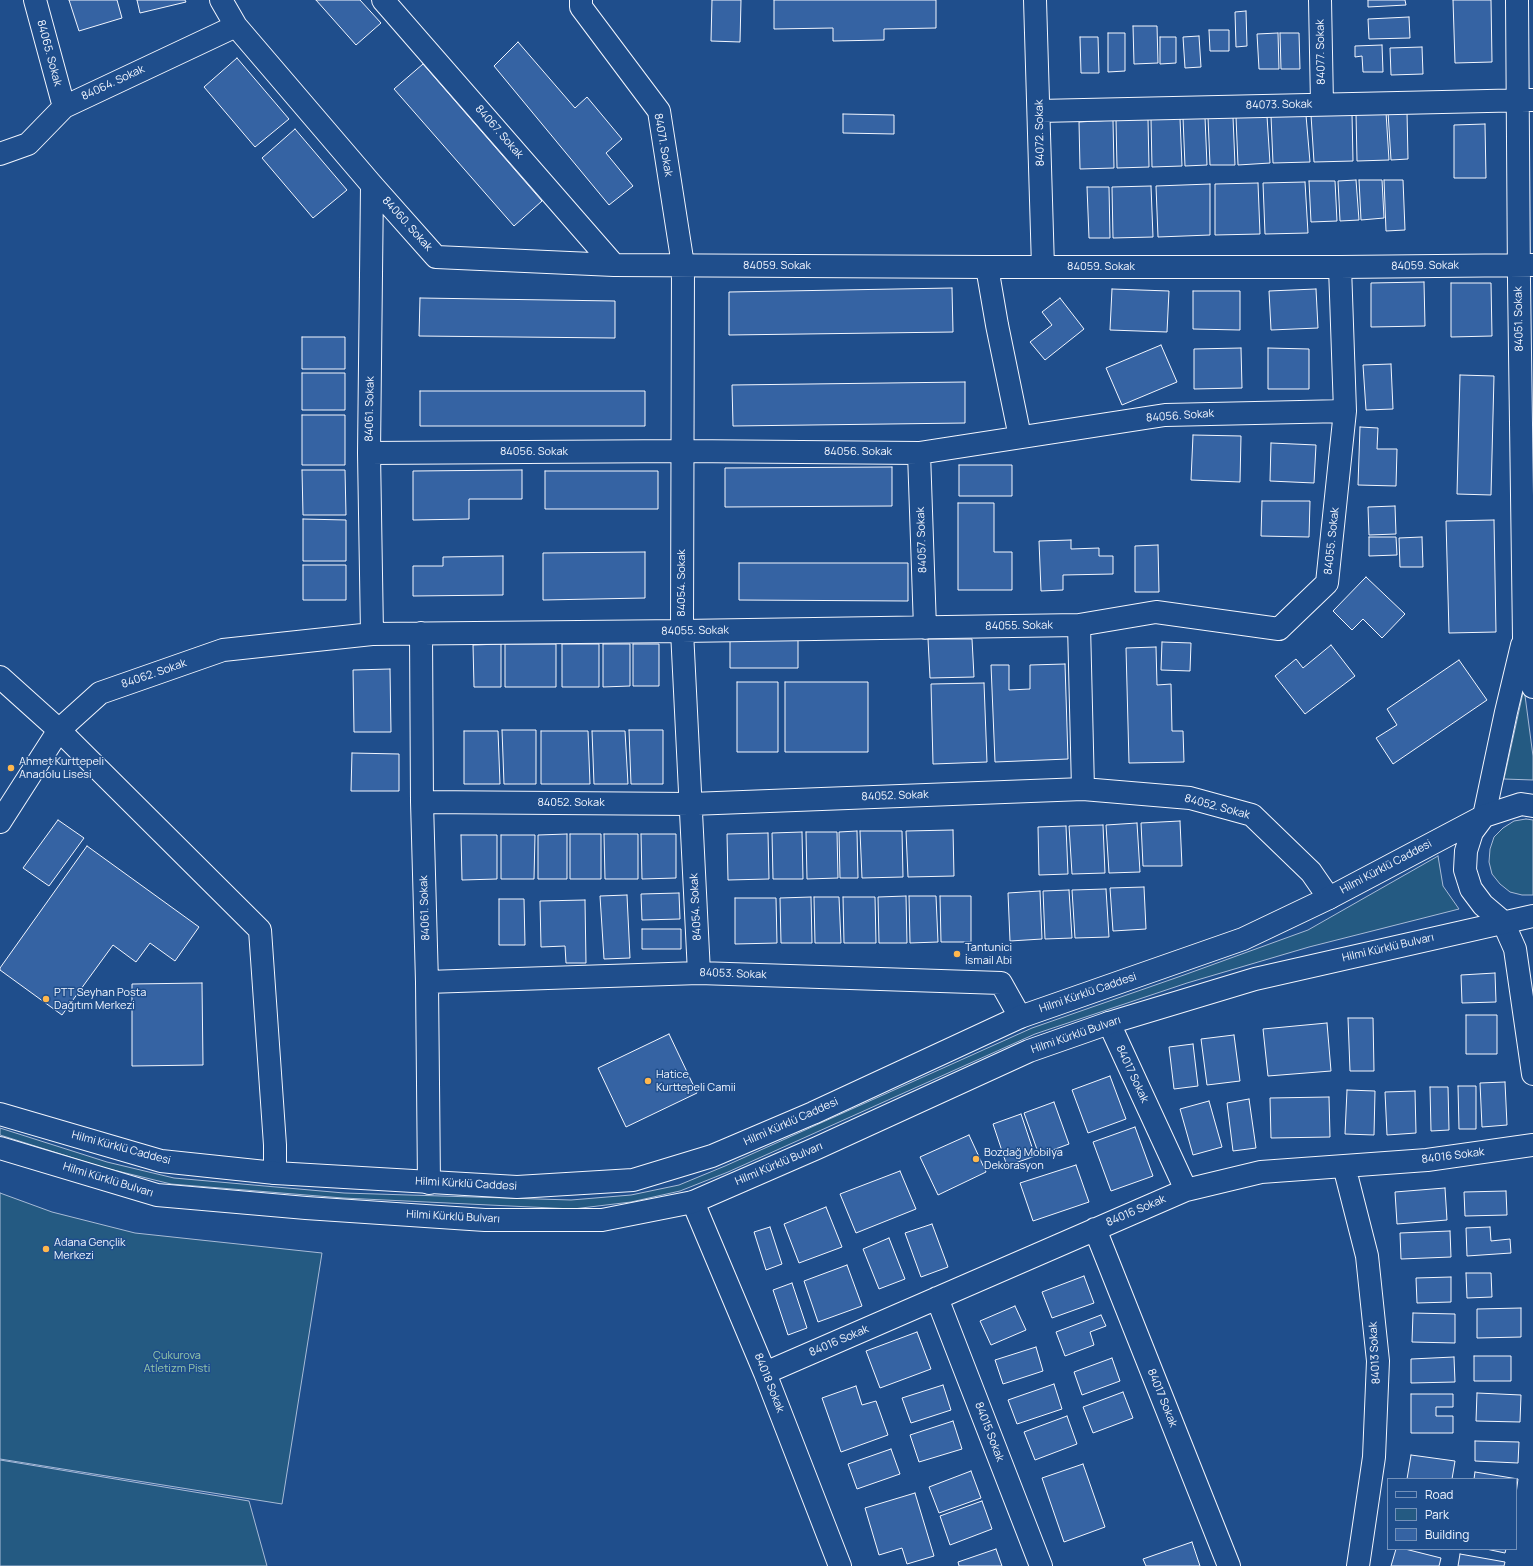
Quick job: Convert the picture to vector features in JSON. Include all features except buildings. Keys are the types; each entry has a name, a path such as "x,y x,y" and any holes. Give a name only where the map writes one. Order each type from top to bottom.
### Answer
{"street":[{"name":"84065. Sokak","path":"35,0 64,107"},
{"name":"84060. Sokak","path":"221,0 236,26 372,185 436,257 614,265 683,265"},
{"name":"84067. Sokak","path":"383,0 614,265"},
{"name":"84071. Sokak","path":"581,0 581,7 659,111 683,265"},
{"name":"84072. Sokak","path":"1035,0 1043,267"},
{"name":"84077. Sokak","path":"1320,0 1322,104"},
{"name":"84051. Sokak","path":"1517,0 1525,100 1526,265 1524,638"},
{"name":"84064. Sokak","path":"0,154 28,144 64,107 236,26"},
{"name":"84073. Sokak","path":"1039,111 1525,100"},
{"name":"84061. Sokak","path":"372,185 369,453 372,634"},
{"name":"84059. Sokak","path":"683,265 987,267 1340,267 1526,265"},
{"name":"84054. Sokak","path":"683,265 682,631 699,973"},
{"path":"987,267 997,325 1020,437"},
{"name":"84055. Sokak","path":"372,634 1079,625 1156,612 1279,629 1328,583 1345,411 1340,267"},
{"name":"84056. Sokak","path":"369,453 683,451 919,452 1165,415 1345,411"},
{"name":"84057. Sokak","path":"919,452 925,628"},
{"path":"1079,625 1083,789"},
{"name":"84061. Sokak","path":"421,633 422,802 427,982 429,1182"},
{"name":"84062. Sokak","path":"0,822 59,730 100,692 223,650 372,634"},
{"path":"1524,638 1533,687"},
{"path":"1524,638 1506,712 1484,816 1472,832 1466,851 1465,870 1472,889 1483,905 1503,922 1515,949 1533,1074"},
{"path":"0,677 59,730 260,930 275,1137 275,1173"},
{"name":"84052. Sokak","path":"422,802 691,804 1083,789 1190,798 1252,815 1311,872 1329,898"},
{"name":"Hilmi Kürklü Caddesi","path":"0,1114 161,1161 275,1173 517,1187 633,1180 712,1156 813,1113 1020,1017 1243,939 1329,898 1484,816 1521,804 1533,806"},
{"name":"Hilmi Kürklü Bulvarı","path":"0,1148 157,1195 306,1208 485,1220 602,1220 693,1202 817,1148 1029,1051 1109,1022 1254,979 1533,916"},
{"name":"84053. Sokak","path":"427,982 699,973 1001,983 1020,1017"},
{"name":"84017 Sokak","path":"1109,1022 1186,1190"},
{"name":"84016 Sokak","path":"765,1373 1186,1190 1262,1172 1427,1160 1533,1145"},
{"name":"84013 Sokak","path":"1344,1166 1367,1256 1378,1361 1374,1457 1358,1566"},
{"name":"84018 Sokak","path":"693,1202 765,1373 840,1566"},
{"name":"84017 Sokak","path":"1095,1229 1229,1566"},
{"name":"84015 Sokak","path":"937,1298 1041,1566"}],"green space":[{"path":"1524,688 1533,756 1533,780 1504,779"},
{"path":"1526,819 1533,820 1533,895 1522,895 1510,892 1500,884 1492,874 1489,862 1490,849 1494,837 1503,828 1514,821"},
{"path":"1438,856 1443,886 1459,909 1309,947 1187,983 1035,1034 728,1172 680,1191 631,1202 573,1209 343,1198 171,1184 105,1168 0,1135 0,1128 107,1162 174,1178 344,1193 571,1200 631,1195 679,1185 725,1166 1032,1028 1308,930"},
{"name":"Çukurova Atletizm Pisti","path":"0,1193 52,1212 135,1233 322,1253 282,1504 0,1459"},
{"path":"0,1460 249,1501 267,1566 0,1566"}],"place":[{"name":"Ahmet Kurttepeli Anadolu Lisesi","path":"11,768"},
{"name":"Tantunici İsmail Abi","path":"957,954"},
{"name":"PTT Seyhan Posta Dağıtım Merkezi","path":"46,999"},
{"name":"Hatice Kurttepeli Camii","path":"648,1081"},
{"name":"Bozdağ Mobilya Dekorasyon","path":"976,1159"},
{"name":"Adana Gençlik Merkezi","path":"46,1249"}]}
